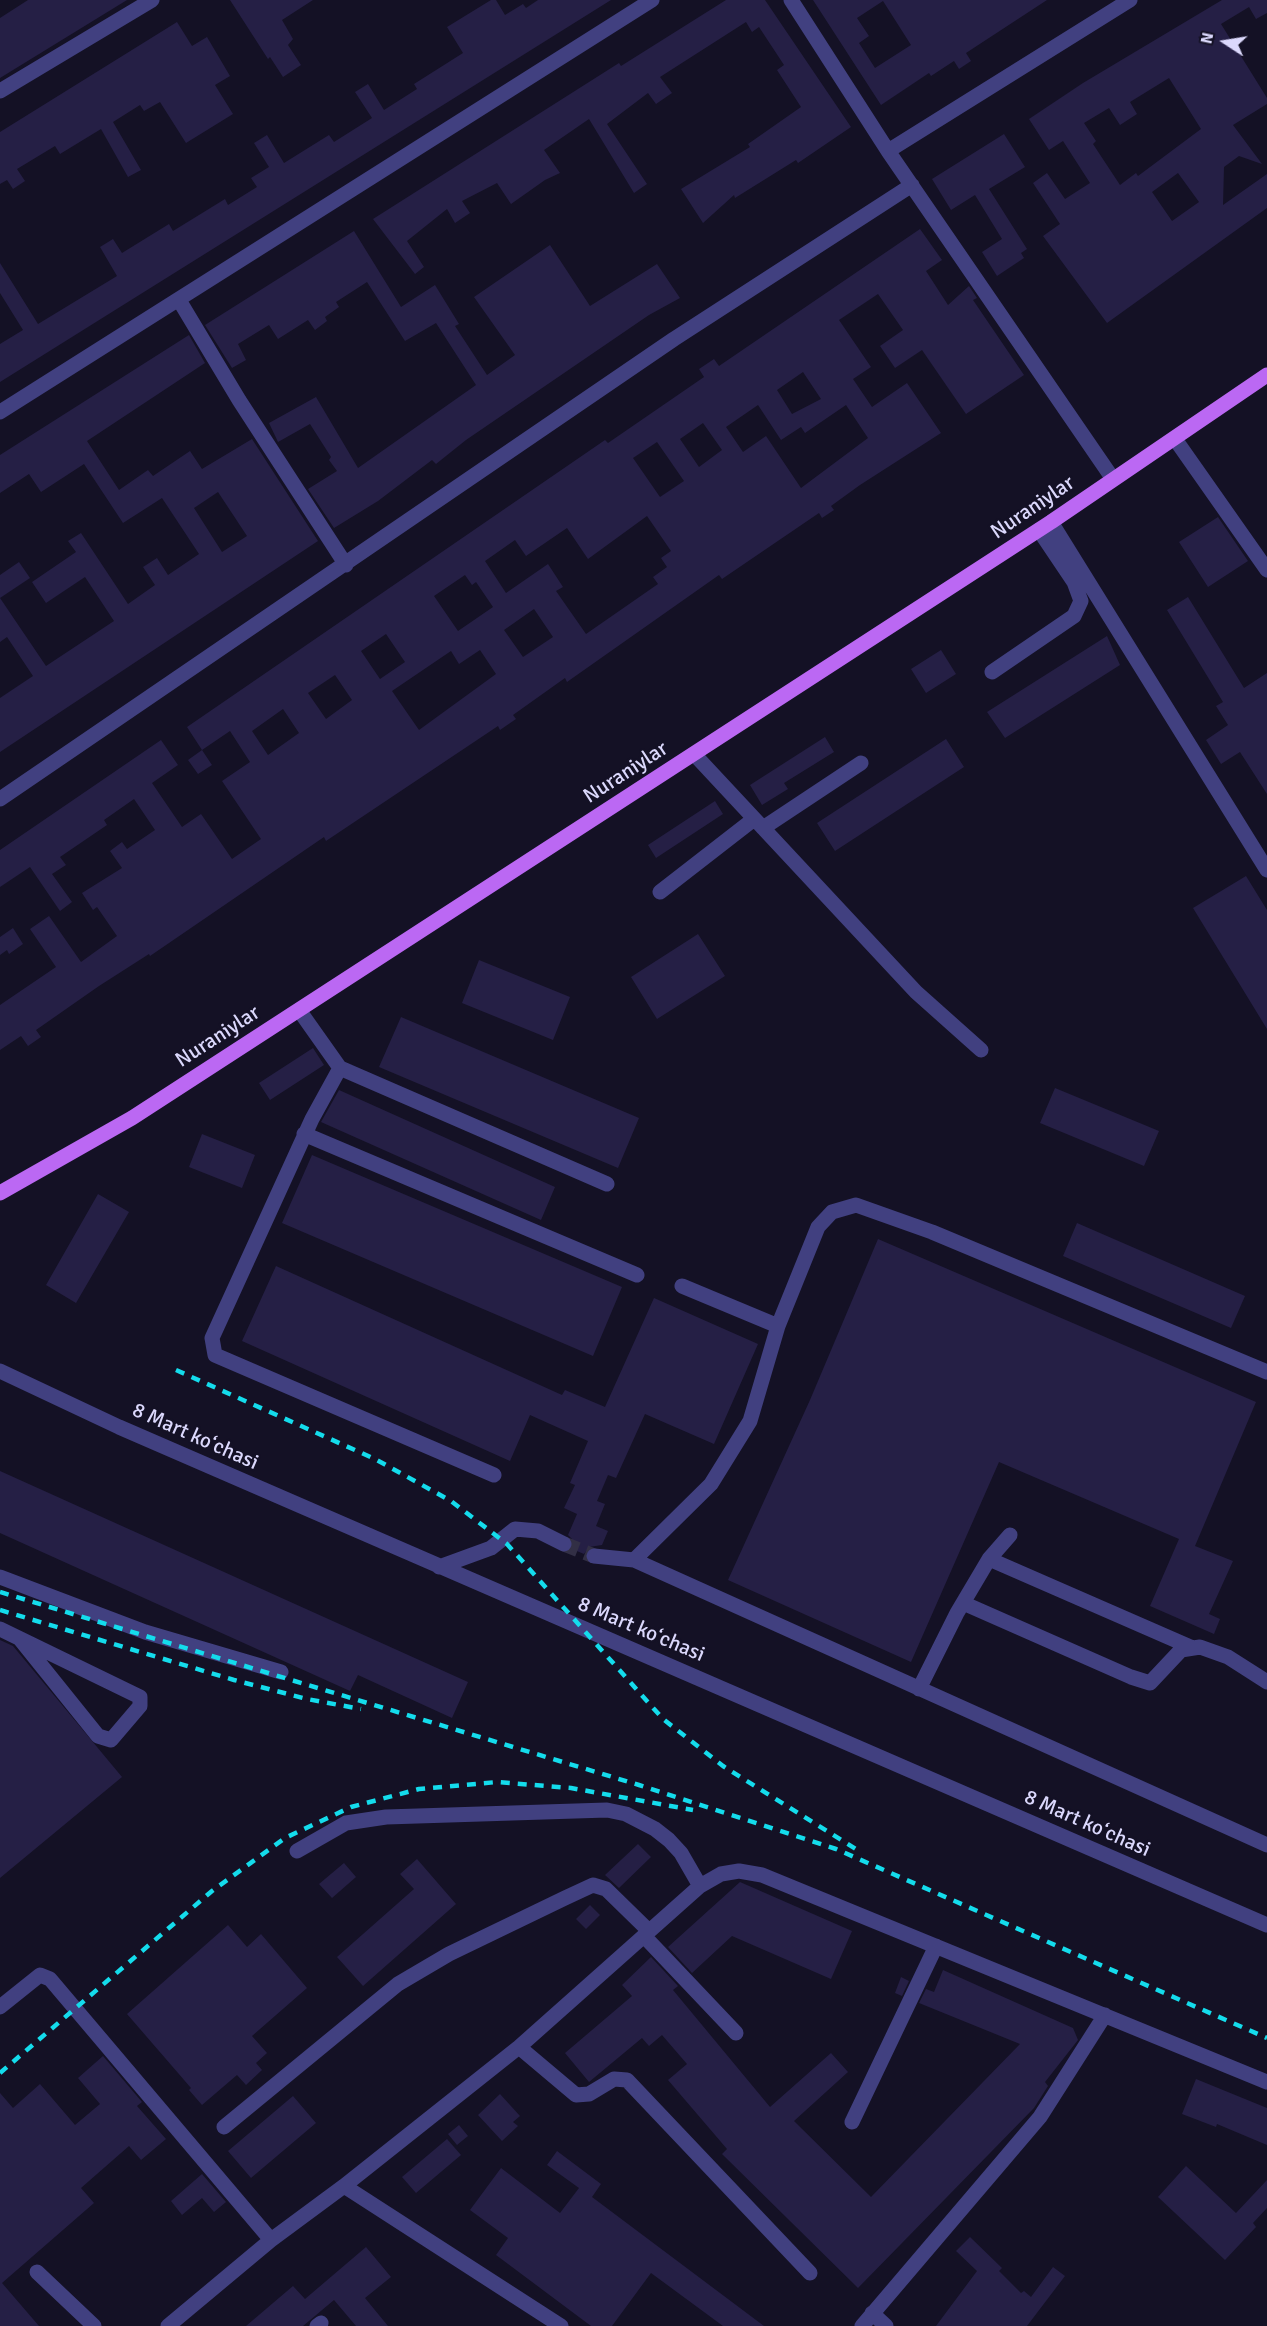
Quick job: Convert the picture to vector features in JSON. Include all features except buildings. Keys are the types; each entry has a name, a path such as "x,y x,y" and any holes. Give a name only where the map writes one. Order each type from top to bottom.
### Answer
{"main road":[{"name":"Nuraniylar","path":"0,1193 132,1118 1045,526 1267,375"}],"street":[{"path":"0,91 152,0"},
{"path":"0,412 652,0"},
{"path":"791,0 888,151 1113,479"},
{"path":"888,151 1130,0"},
{"path":"0,799 674,339 912,185"},
{"path":"179,300 239,400 346,565"},
{"path":"1175,439 1267,570"},
{"path":"992,672 1074,616 1081,601 1074,582 1045,526"},
{"path":"1045,526 1267,870"},
{"path":"694,754 916,992 981,1050"},
{"path":"660,892 759,824 861,762"},
{"path":"299,1010 340,1068 607,1184"},
{"path":"340,1068 304,1134 212,1338 215,1355 494,1475"},
{"path":"304,1134 637,1275"},
{"path":"634,1560 711,1484 750,1421 778,1326 818,1227 832,1212 856,1205 932,1232 1267,1372"},
{"path":"682,1286 778,1326"},
{"name":"8 Mart koʻchasi","path":"0,1371 439,1567 1267,1925"},
{"path":"439,1567 491,1548 515,1530 538,1531 564,1544"},
{"path":"919,1689 963,1603 990,1559 1010,1535"},
{"path":"594,1556 634,1560 1267,1845"},
{"path":"990,1559 1193,1648"},
{"path":"0,1577 146,1632 281,1672"},
{"path":"963,1603 1131,1677 1150,1683 1180,1650 1200,1647 1228,1657 1267,1682"},
{"path":"0,1629 140,1697 140,1706 111,1740 98,1736 20,1639"},
{"path":"297,1851 346,1823 386,1816 607,1810 626,1814 655,1829 669,1840 681,1853 700,1886"},
{"path":"168,2326 271,2241 519,2047 700,1886 721,1874 739,1871 762,1875 1267,2082"},
{"path":"224,2127 398,1984 449,1954 593,1885 606,1889 736,2033"},
{"path":"852,2122 936,1946"},
{"path":"0,2007 40,1975 50,1979 271,2241"},
{"path":"862,2326 1040,2117 1105,2015"},
{"path":"519,2047 576,2095 589,2094 614,2079 627,2080 810,2273"},
{"path":"344,2186 561,2326"},
{"path":"37,2272 94,2326"},
{"path":"872,2313 886,2326"}],"tunnel":[{"path":"564,1544 594,1556"}],"railway":[{"path":"176,1370 375,1459 451,1501 507,1544 663,1719 723,1766 859,1851"},
{"path":"0,1592 639,1785 836,1849 1267,2038"},
{"path":"0,1610 234,1680 307,1699 361,1709"},
{"path":"0,2073 212,1891 285,1838 351,1807 419,1789 497,1782 571,1788 693,1810"}]}
